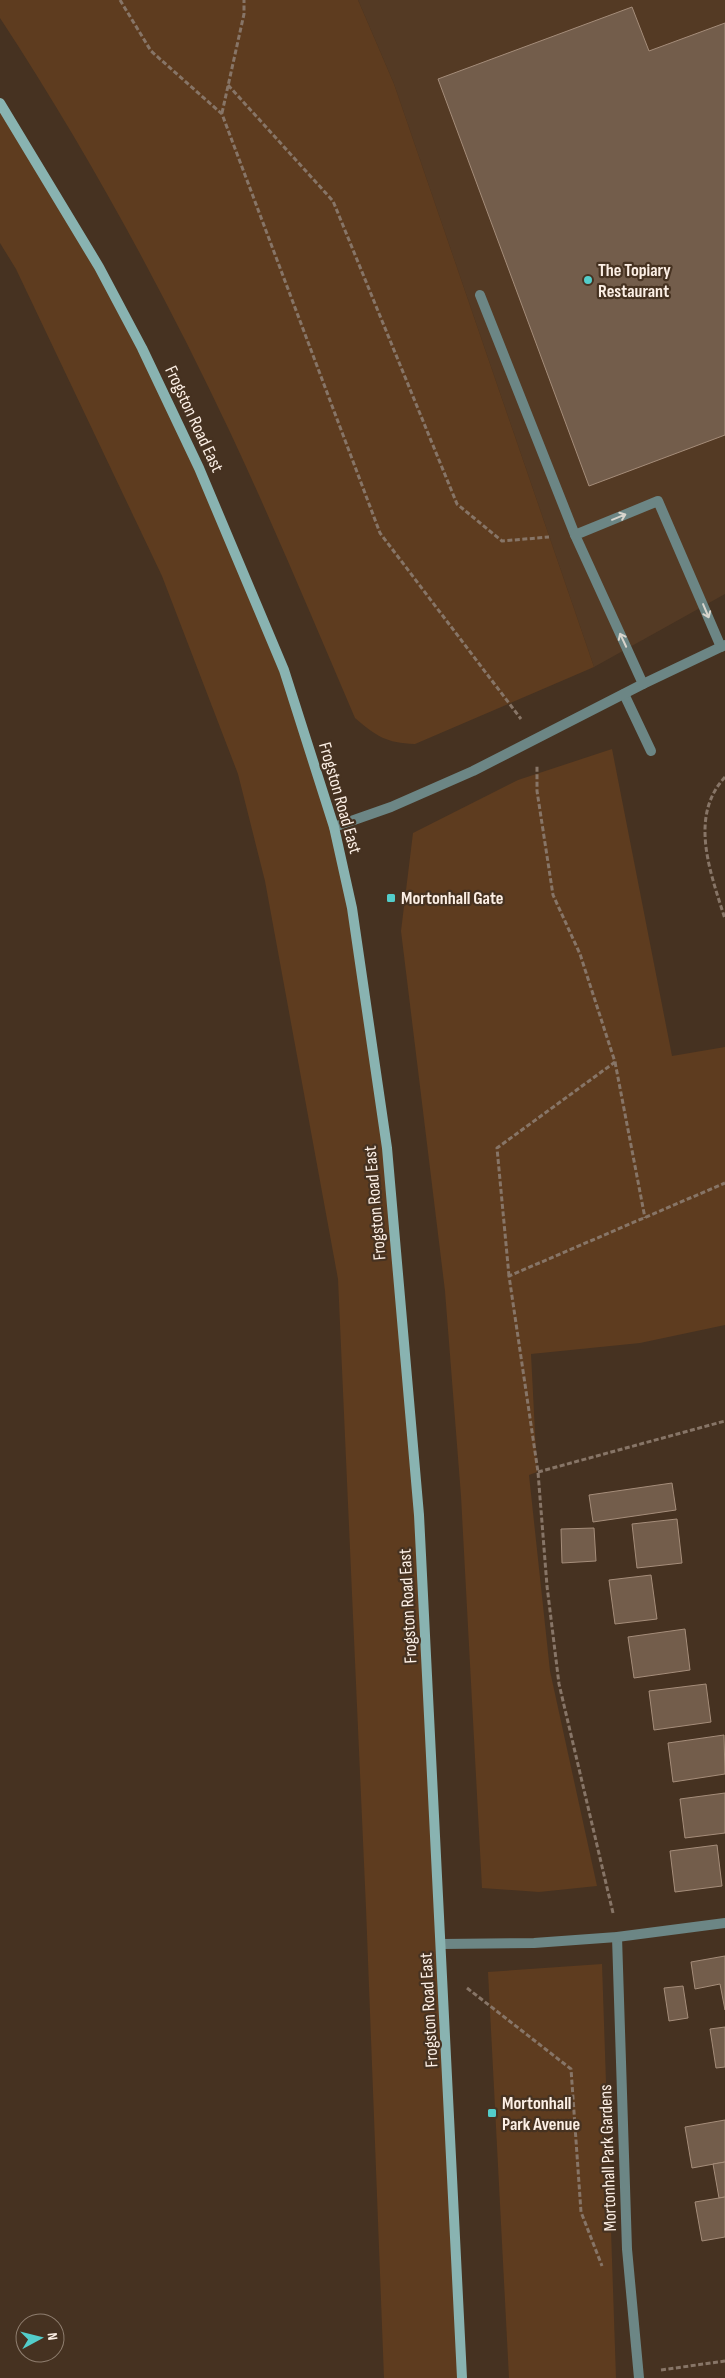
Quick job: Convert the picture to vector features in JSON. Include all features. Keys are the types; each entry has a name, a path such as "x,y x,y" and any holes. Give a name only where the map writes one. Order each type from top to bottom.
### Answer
{"main road":[{"name":"Frogston Road East","path":"0,103 99,267 142,348 200,468 284,670 334,827 352,908 387,1148 420,1515 444,1970 462,2378"}],"street":[{"path":"480,295 575,535 643,684"},
{"path":"334,827 439,787 643,684 723,646 658,501 575,535"},
{"path":"624,694 651,751"},
{"path":"442,1944 534,1943 617,1937 725,1923"},
{"name":"Mortonhall Park Gardens","path":"617,1937 627,2249 639,2378"}],"path":[{"path":"120,0 151,51 222,114 380,533 536,739 537,791 553,895 580,954 615,1062 645,1218"},
{"path":"222,114 244,14 244,0"},
{"path":"228,86 333,201 457,504 502,541 575,535"},
{"path":"725,777 713,790 704,825 711,873 725,919"},
{"path":"615,1062 497,1148 509,1276 538,1472 547,1586 559,1684 608,1885 617,1937"},
{"path":"509,1276 725,1183"},
{"path":"538,1472 725,1421"},
{"path":"444,1970 571,2069 581,2212 604,2271"},
{"path":"636,2340 655,2371 725,2361"}],"shaded area":[{"path":"0,0 358,0 394,84 594,667 415,744 396,742 382,737 369,730 355,718 294,574 230,432 178,326 93,169 0,18"},
{"path":"358,0 725,0 725,594 594,667 394,84"},
{"path":"0,103 142,348 257,604 334,827 387,1149 419,1515 462,2378 384,2378 366,1908 338,1279 265,881 238,774 162,576 16,269 0,243"},
{"path":"612,749 672,1056 725,1047 725,1325 640,1343 531,1354 537,1472 529,1475 550,1671 597,1886 539,1892 482,1888 461,1496 445,1291 401,931 413,833 518,780"},
{"path":"602,1964 616,2378 509,2378 488,1972"}],"building":[{"path":"632,7 649,51 725,23 725,435 589,486 438,79"},
{"path":"672,1483 676,1510 593,1522 589,1495"},
{"path":"677,1519 682,1563 637,1568 632,1524"},
{"path":"594,1528 596,1561 562,1563 561,1529"},
{"path":"651,1575 657,1619 615,1624 609,1580"},
{"path":"685,1629 690,1670 634,1678 628,1637"},
{"path":"706,1684 711,1722 654,1730 649,1691"},
{"path":"724,1735 725,1774 673,1782 668,1743"},
{"path":"725,1793 725,1833 685,1838 680,1799"},
{"path":"717,1845 722,1886 675,1892 670,1851"},
{"path":"725,1956 725,2010 720,1984 695,1989 691,1962"},
{"path":"683,1986 688,2018 669,2021 664,1988"},
{"path":"725,2027 725,2067 716,2068 710,2029"},
{"path":"725,2120 725,2162 692,2168 685,2127"},
{"path":"725,2162 725,2197 719,2198 713,2164"},
{"path":"725,2197 725,2237 702,2241 695,2202"}],"place":[{"name":"The Topiary Restaurant","path":"588,280"},
{"name":"Mortonhall Gate","path":"391,898"},
{"name":"Mortonhall Park Avenue","path":"492,2113"}]}
